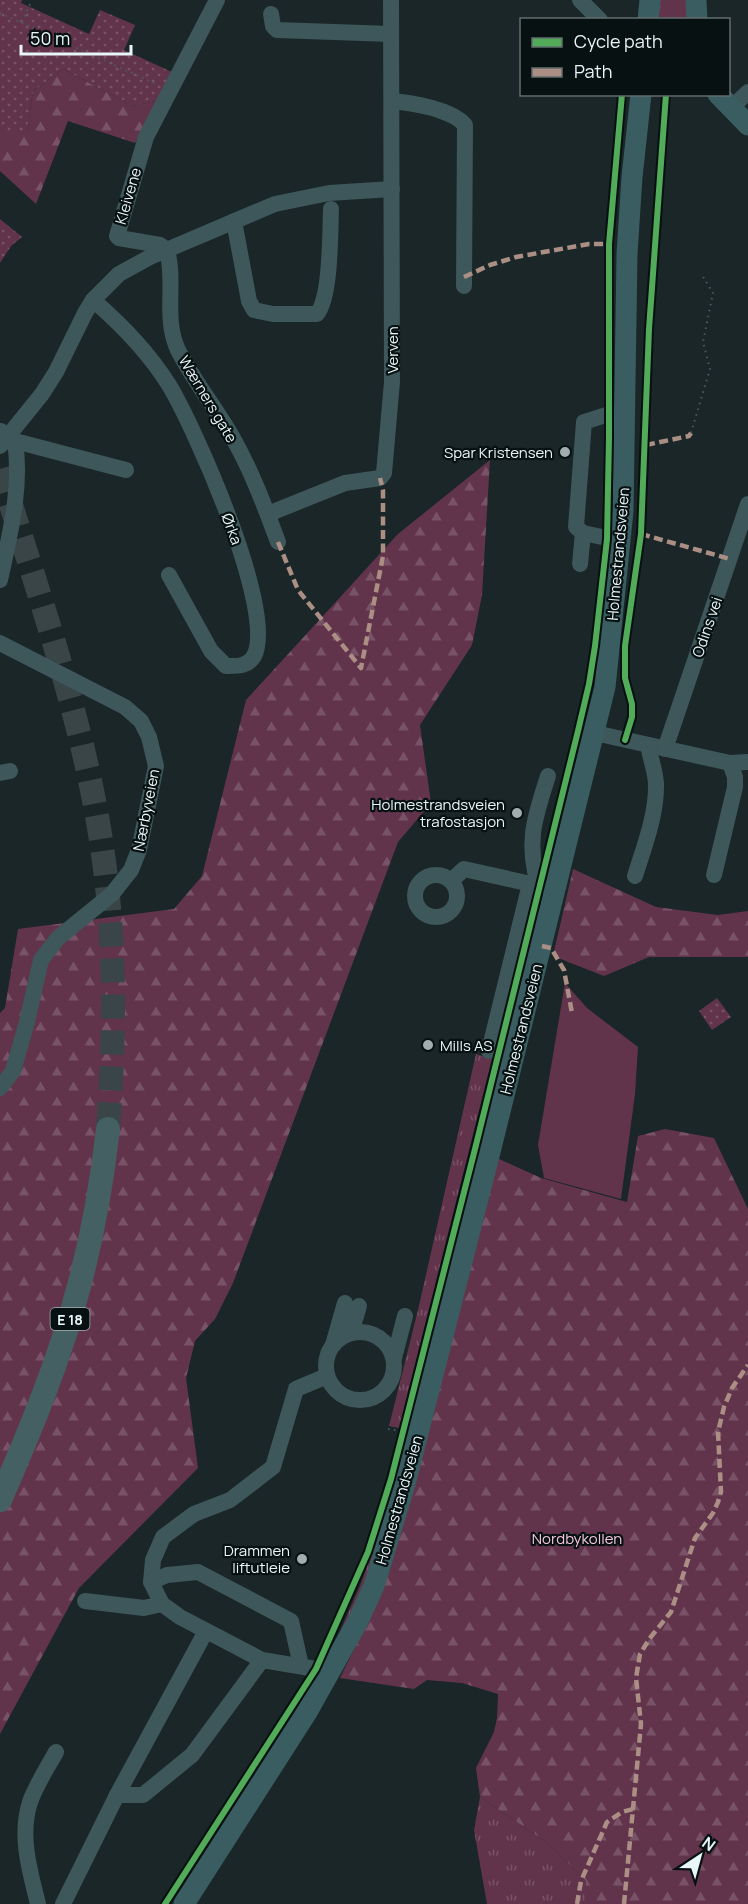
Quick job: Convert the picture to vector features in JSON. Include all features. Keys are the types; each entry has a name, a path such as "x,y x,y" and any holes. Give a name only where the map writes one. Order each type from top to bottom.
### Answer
{"highway":[{"name":"E 18","path":"0,1500 46,1387 79,1288 99,1198 108,1129"}],"main road":[{"path":"648,18 650,0"},
{"path":"696,0 697,18"},
{"name":"Holmestrandsveien","path":"184,1904 301,1722 374,1586 405,1484 542,887 595,733 605,687 621,541 627,244 641,96"},
{"path":"724,101 748,125"}],"street":[{"name":"Kleivene","path":"166,250 160,244 117,236 146,137 217,0"},
{"name":"Verven","path":"268,514 345,483 380,478 384,473 392,382 391,0"},
{"path":"580,0 598,18"},
{"path":"271,14 273,26 277,30 391,34"},
{"path":"724,101 748,92"},
{"path":"392,101 412,103 458,117 465,125 464,286"},
{"path":"6,438 56,372 80,322 96,297 119,274 166,250 275,204 329,193 392,189"},
{"path":"234,220 249,301 254,310 273,314 317,314 323,307 331,209"},
{"name":"Wærners gate","path":"166,250 170,262 171,324 177,349 234,440 268,514 278,542"},
{"name":"Ørka","path":"96,297 128,333 169,386 212,476 250,580 258,621 258,645 253,658 241,666 226,666 211,651 169,575"},
{"path":"621,541 583,533 576,526 582,417 625,413"},
{"path":"6,438 126,470"},
{"path":"0,580 16,495 17,454 6,438"},
{"name":"Odins vei","path":"665,749 748,504"},
{"path":"580,564 583,533"},
{"name":"Nærbyveien","path":"0,643 124,707 141,721 149,737 156,766 139,850 131,870 112,894 58,938 41,960 13,1071 0,1088"},
{"path":"595,733 730,763 748,762"},
{"path":"635,876 651,821 655,795 656,783 648,745"},
{"path":"714,875 735,787 735,777 730,763"},
{"path":"489,1051 542,887 533,867 531,841 548,776"},
{"path":"450,881 464,869 542,887"},
{"path":"352,1304 342,1338 328,1355 326,1365 327,1376 332,1386 340,1394 350,1399 362,1401 374,1398 391,1382 395,1370 392,1353 402,1316"},
{"path":"342,1338 361,1332 372,1334 381,1339 392,1353"},
{"path":"327,1376 296,1389 273,1467 230,1500 194,1514 163,1537 153,1560 151,1582 162,1604 180,1617 262,1660 316,1669 328,1675"},
{"path":"151,1582 167,1575 198,1572 291,1621 301,1666"},
{"path":"85,1601 144,1608 162,1604"},
{"path":"63,1904 117,1795 206,1630"},
{"path":"117,1795 143,1795 192,1755 262,1660"},
{"path":"38,1904 27,1861 25,1831 30,1803 56,1752"}],"path":[{"path":"21,23 32,0"},
{"path":"0,13 156,85 176,80"},
{"path":"691,433 710,369 703,342 713,293 702,275"},
{"path":"400,1441 405,1421"},
{"path":"388,1429 402,1432"}],"green space":[{"path":"0,0 22,0 21,3 89,34 100,10 135,25 124,50 174,73 160,100 133,106 63,69 33,91 27,133 0,133"},
{"path":"659,0 688,0 690,18 657,18"},
{"path":"63,69 133,106 160,100 135,143 68,121 36,204 0,171 0,133 27,133 33,91"},
{"path":"0,219 22,237 11,246 0,263"},
{"path":"490,460 482,595 472,645 420,725 431,803 398,842 233,1283 215,1319 195,1341 186,1378 198,1468 79,1588 0,1734 0,1013 5,1008 18,929 174,909 202,876 246,700 398,534"},
{"path":"573,869 656,907 718,915 748,911 748,957 649,957 604,976 553,956"},
{"path":"539,908 541,916 409,1446 364,1589 335,1643 360,1586 385,1516"},
{"path":"565,983 587,1008 638,1047 635,1094 621,1199 544,1178 538,1145"},
{"path":"717,998 731,1017 712,1030 699,1011"},
{"path":"476,1054 492,1059 399,1428 389,1426 418,1310"},
{"name":"Nordbykollen","path":"665,1129 714,1138 748,1209 748,1904 586,1904 586,1881 549,1844 480,1797 476,1768 494,1732 498,1694 462,1683 427,1680 414,1689 340,1678 365,1627 497,1158 541,1178 627,1202 638,1136"},
{"path":"480,1797 549,1844 586,1881 586,1904 487,1904 474,1830"}],"tunnel":[{"path":"0,469 71,704 94,799 102,847 110,918 113,988 108,1129"}],"marked path":[{"path":"464,277 490,265 516,257 589,244 609,244"},
{"path":"646,445 689,436 691,433"},
{"path":"278,542 298,590 361,668 383,556 383,490 380,478"},
{"path":"641,534 730,559"},
{"path":"542,946 551,948 564,970 572,1013"},
{"path":"624,1904 641,1724 636,1678 640,1654 671,1612 695,1538 718,1502 721,1492 718,1432 724,1407 732,1388 748,1365"},
{"path":"577,1904 581,1881 607,1822 622,1812 633,1809"}],"cycle path":[{"path":"165,1904 316,1669 368,1552 391,1479 475,1149 578,731 595,646 607,539 609,244 622,96"},
{"path":"625,740 632,717 632,704 625,678 625,646 641,534 649,329 666,96"}],"place":[{"name":"Spar Kristensen","path":"565,452"},
{"name":"Holmestrandsveien trafostasjon","path":"517,813"},
{"name":"Mills AS","path":"428,1045"},
{"name":"Drammen liftutleie","path":"302,1559"}]}
